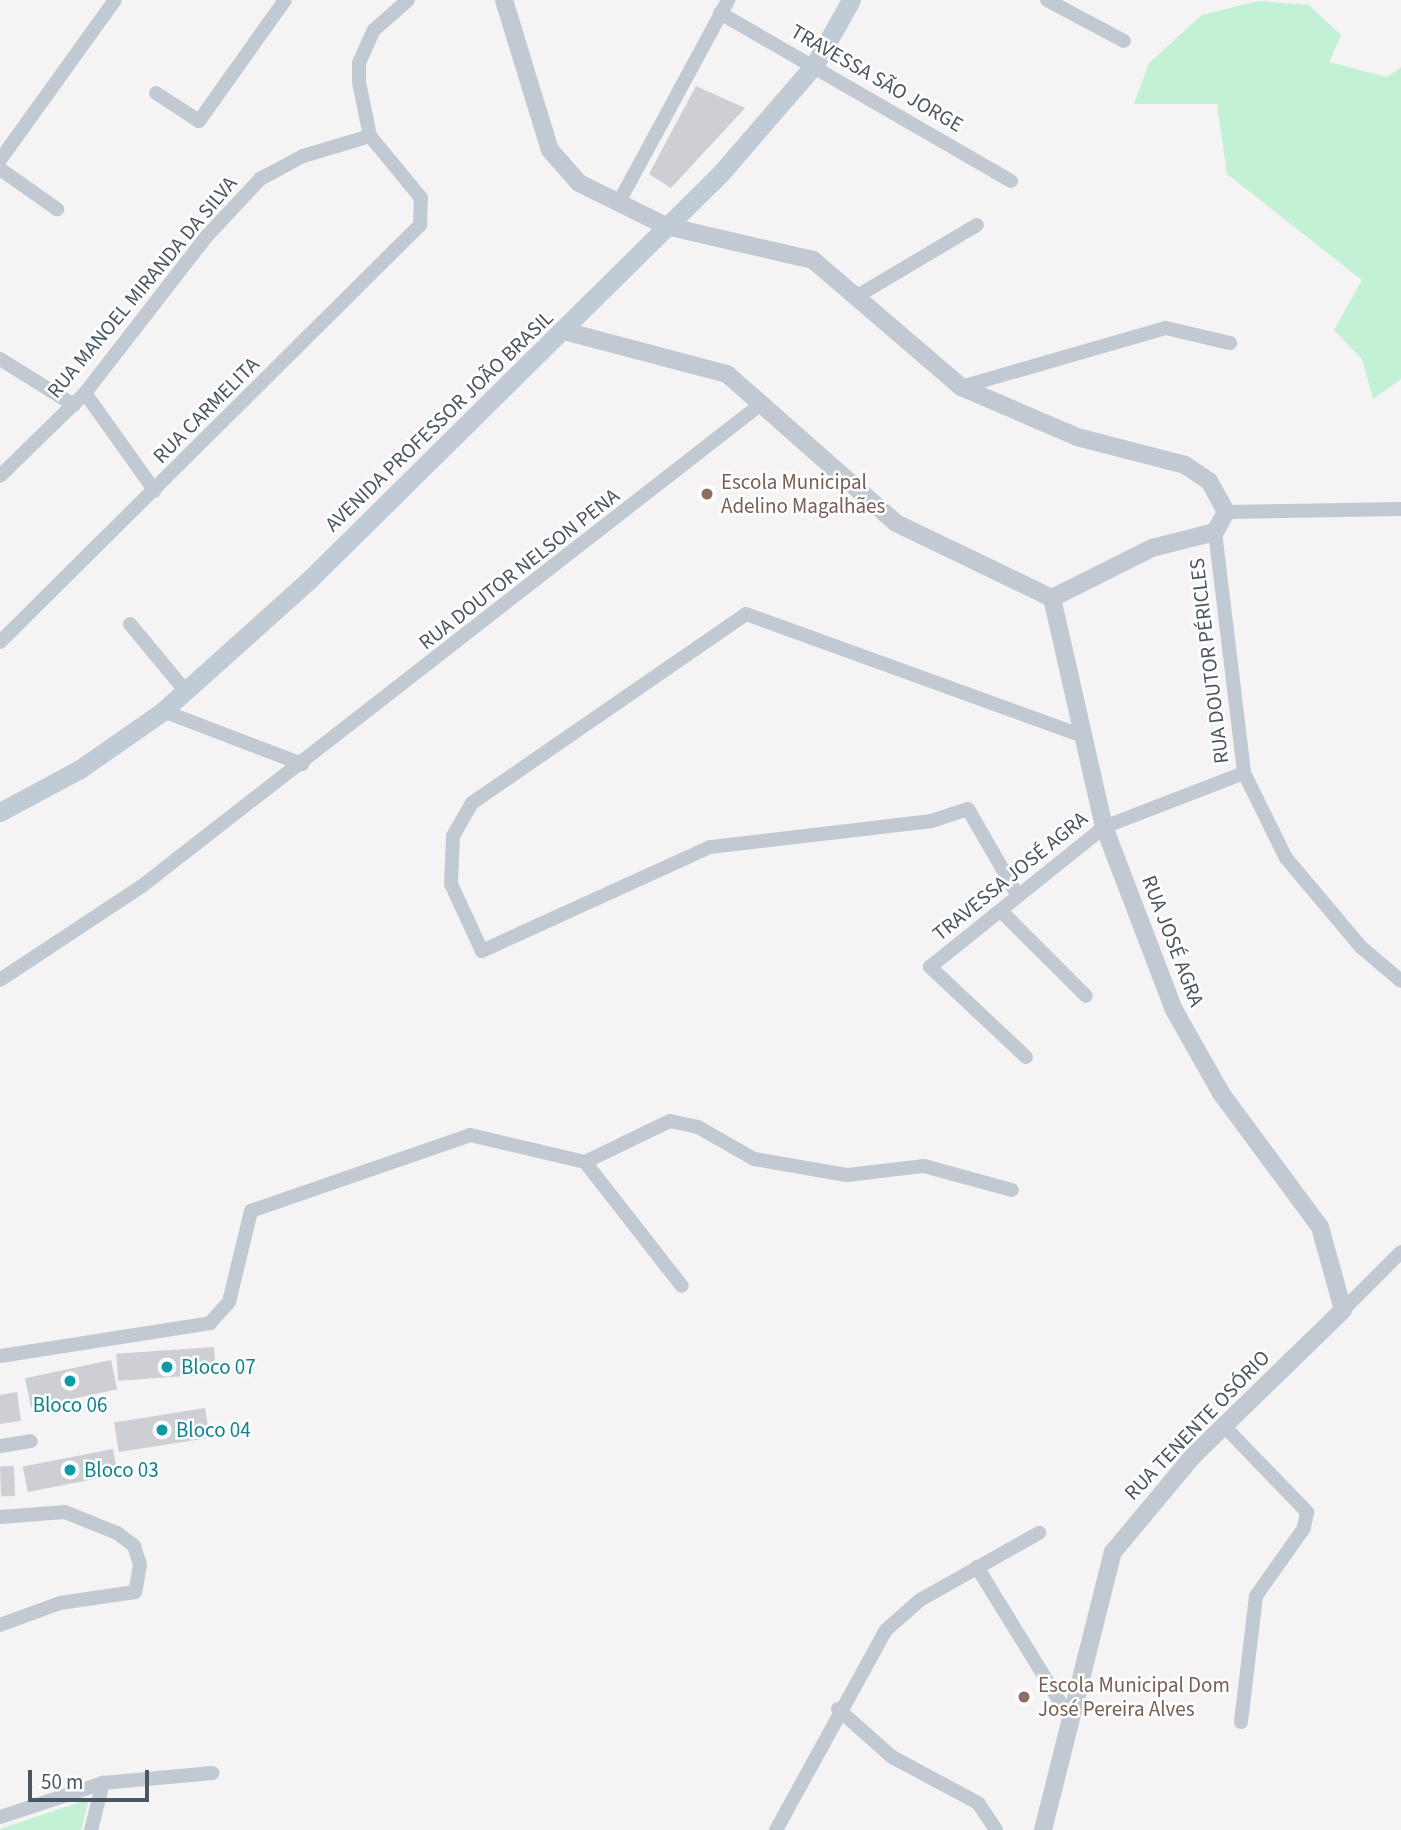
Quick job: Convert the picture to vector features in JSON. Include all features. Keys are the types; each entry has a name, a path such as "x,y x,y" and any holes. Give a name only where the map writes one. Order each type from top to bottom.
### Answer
{"main road":[{"name":"AVENIDA PROFESSOR JOÃO BRASIL","path":"0,811 80,769 187,692 564,331 666,226 722,173 815,64 851,0"}],"street":[{"path":"0,160 115,0"},
{"path":"156,93 197,122 285,0"},
{"path":"370,136 359,63 374,30 408,0"},
{"path":"504,0 551,150 579,183 666,226 813,260 859,295 961,387 1077,438 1199,471 1226,512"},
{"path":"619,202 728,0"},
{"path":"1047,0 1124,41"},
{"name":"TRAVESSA SÃO JORGE","path":"720,13 815,64 1011,181"},
{"name":"RUA CARMELITA","path":"0,642 420,225 421,198 370,136"},
{"name":"RUA MANOEL MIRANDA DA SILVA","path":"0,476 85,393 206,237 260,179 303,156 370,136"},
{"path":"0,169 57,209"},
{"path":"859,295 977,225"},
{"path":"961,387 1166,328 1230,343"},
{"path":"564,331 702,364 727,374 896,523 1052,598 1152,548 1215,532 1226,512"},
{"path":"0,359 74,405"},
{"path":"85,393 155,491"},
{"name":"RUA DOUTOR NELSON PENA","path":"0,980 142,886 761,404"},
{"path":"1226,512 1401,509"},
{"name":"RUA DOUTOR PÉRICLES","path":"1215,532 1244,773 1286,858 1361,947 1401,981"},
{"name":"RUA JOSÉ AGRA","path":"1052,598 1080,735 1104,827 1185,1033 1220,1093 1320,1227 1335,1264 1343,1310"},
{"path":"1018,896 968,809 920,823 765,836 710,847 482,951 450,884 459,820 472,803 739,616 1080,735"},
{"path":"130,624 187,692"},
{"path":"163,711 302,764"},
{"name":"TRAVESSA JOSÉ AGRA","path":"1026,1057 929,970 1104,827 1244,773"},
{"path":"1001,911 1086,996"},
{"path":"585,1162 670,1121 694,1125 754,1159 847,1175 924,1166 1012,1190"},
{"path":"0,1356 210,1323 229,1302 251,1211 470,1135 585,1162 682,1286"},
{"name":"RUA TENENTE OSÓRIO","path":"1043,1830 1113,1552 1224,1426 1401,1252"},
{"path":"1224,1426 1307,1512 1304,1528 1256,1596 1241,1722"},
{"path":"0,1446 31,1441"},
{"path":"0,1517 53,1510 117,1533 134,1546 139,1589 60,1603 0,1625"},
{"path":"776,1830 838,1709 902,1613 1039,1533"},
{"path":"977,1567 1071,1720"},
{"path":"838,1709 892,1757 978,1803 996,1830"},
{"path":"0,1817 103,1783 213,1773"},
{"path":"92,1830 103,1783"}],"green space":[{"path":"1258,1 1309,5 1341,35 1329,62 1387,77 1401,67 1401,379 1373,399 1362,359 1334,330 1362,280 1227,174 1217,104 1134,104 1149,63 1202,15"},
{"path":"89,1799 81,1830 0,1830 0,1829"}],"building":[{"path":"696,86 745,108 671,188 649,174"},
{"name":"Bloco 07","path":"214,1347 216,1374 118,1381 116,1354"},
{"name":"Bloco 06","path":"111,1360 117,1389 31,1408 25,1378"},
{"path":"17,1392 21,1421 0,1424 0,1395"},
{"name":"Bloco 04","path":"205,1408 210,1438 119,1452 114,1422"},
{"name":"Bloco 03","path":"113,1449 118,1475 28,1492 23,1467"},
{"path":"0,1466 14,1466 15,1496 1,1496"}],"place":[{"name":"Escola Municipal Adelino Magalhães","path":"707,494"},
{"name":"Bloco 07","path":"167,1367"},
{"name":"Bloco 06","path":"70,1381"},
{"name":"Bloco 04","path":"162,1430"},
{"name":"Bloco 03","path":"70,1470"},
{"name":"Escola Municipal Dom José Pereira Alves","path":"1024,1697"}]}
